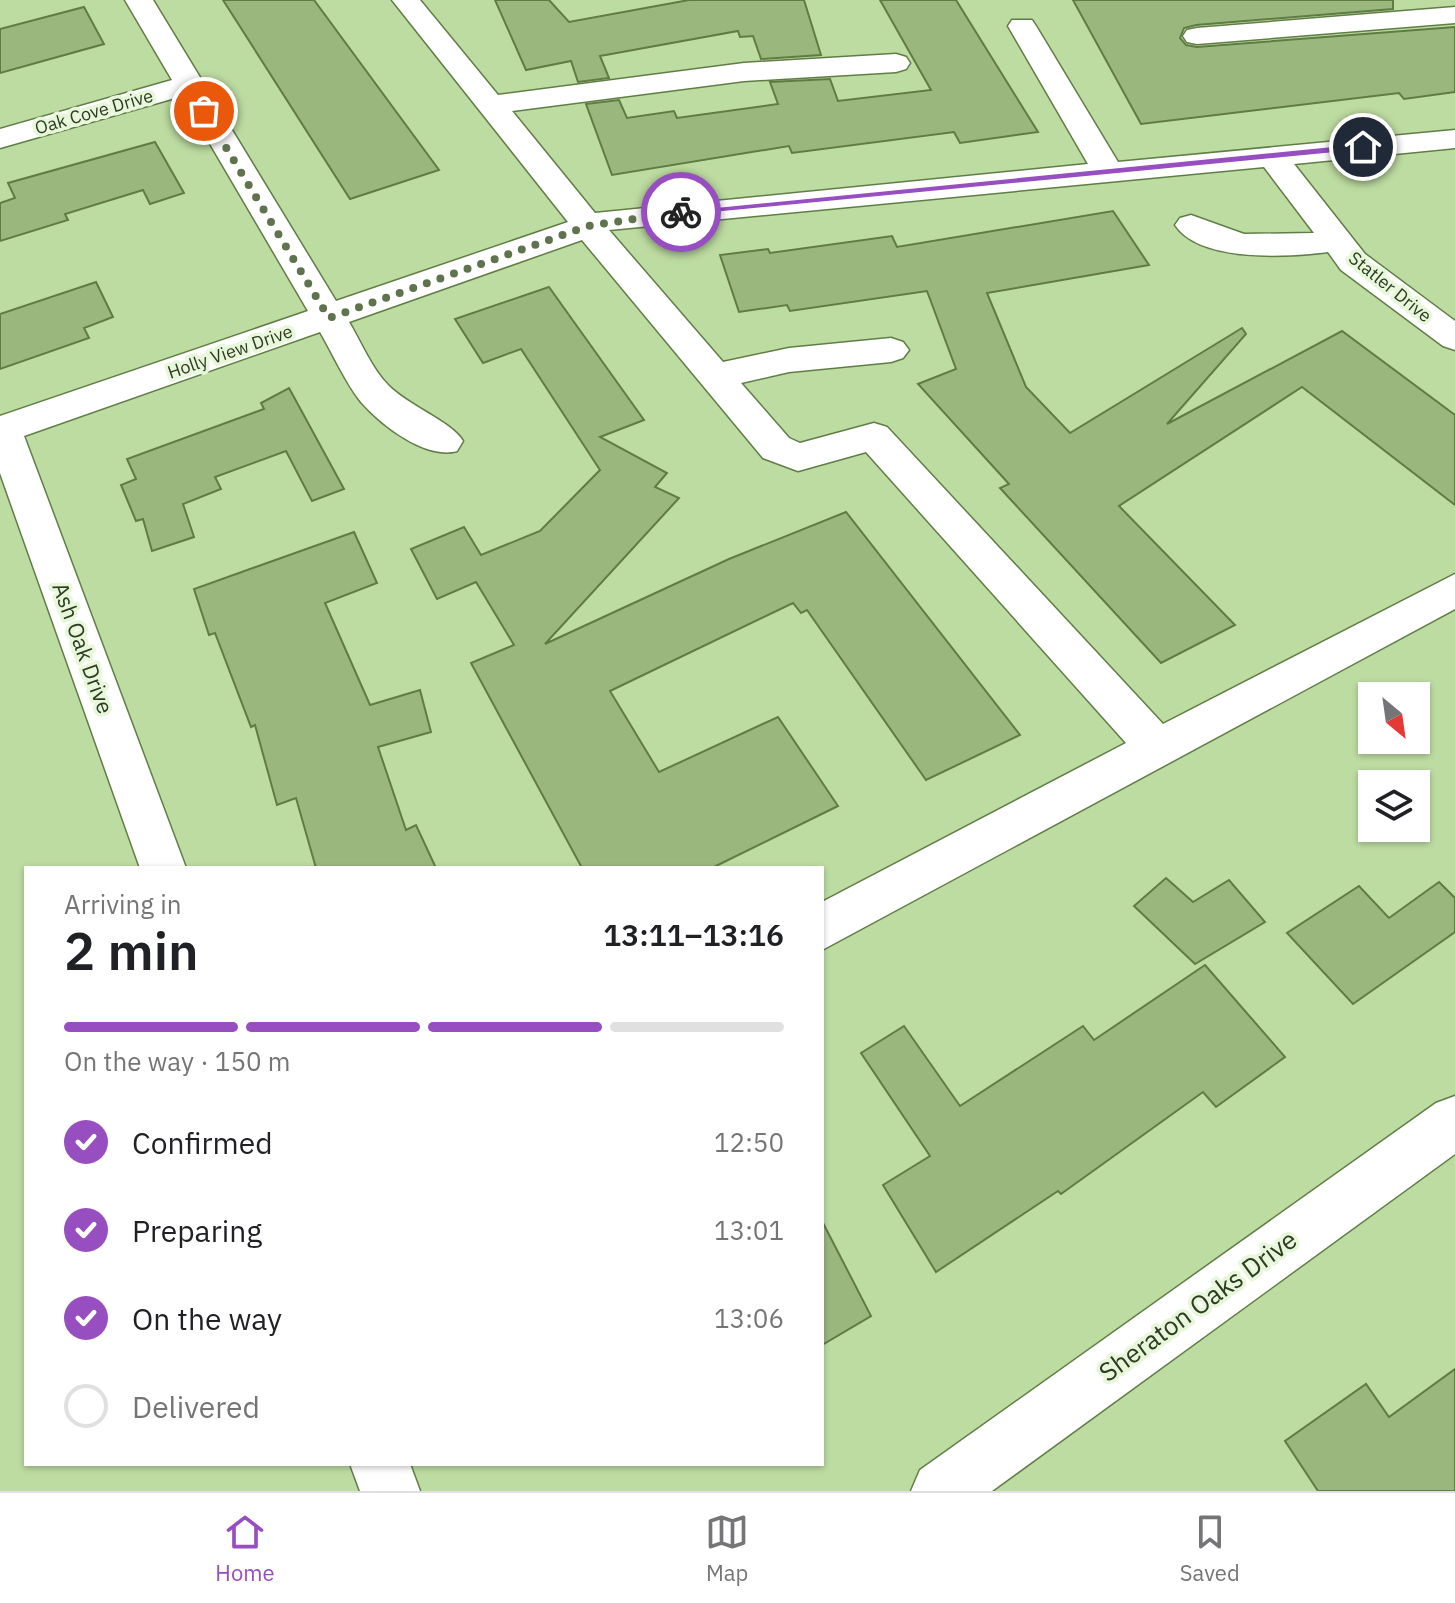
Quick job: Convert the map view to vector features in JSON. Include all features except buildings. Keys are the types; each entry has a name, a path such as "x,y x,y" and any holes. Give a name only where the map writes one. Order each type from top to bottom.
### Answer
{"street":[{"path":"139,0 374,393 407,421 444,441"},
{"path":"406,0 588,226 776,448 798,457 874,436 1157,747"},
{"path":"1197,36 1455,15"},
{"path":"1022,26 1107,170"},
{"path":"493,105 744,72 896,63"},
{"name":"Oak Cove Drive","path":"0,139 188,85"},
{"name":"Holly View Drive","path":"1,429 588,226 741,205 1455,139"},
{"name":"Statler Drive","path":"1271,155 1353,262 1455,338"},
{"path":"1191,225 1214,238 1256,248 1337,241"},
{"path":"715,376 789,360 891,350"},
{"name":"Ash Oak Drive","path":"1,429 162,866"},
{"path":"824,926 1455,590"},
{"name":"Sheraton Oaks Drive","path":"941,1491 1455,1122"},
{"path":"381,1466 390,1491"}],"way so far":[{"path":"204,111 329,318 607,220 681,212"}],"route":[{"path":"681,212 1363,147"}]}
